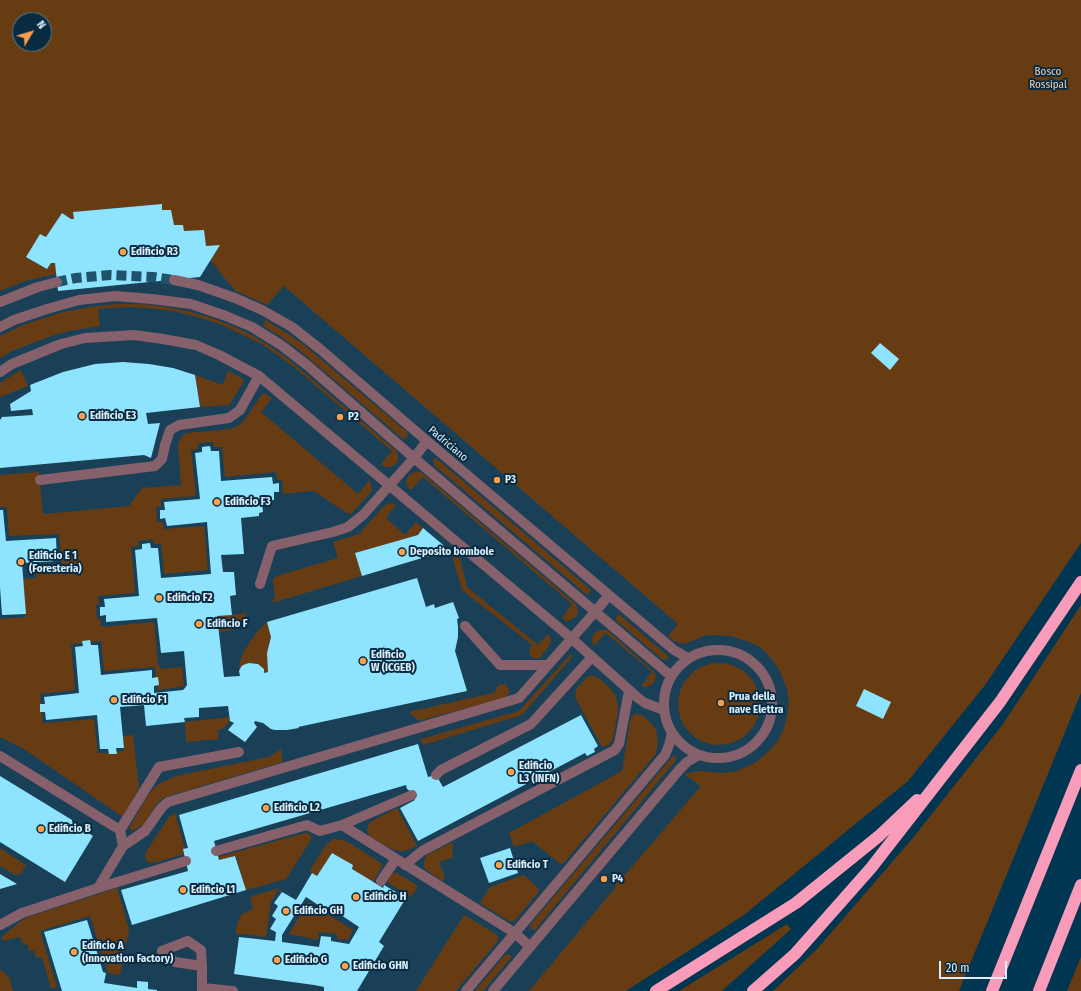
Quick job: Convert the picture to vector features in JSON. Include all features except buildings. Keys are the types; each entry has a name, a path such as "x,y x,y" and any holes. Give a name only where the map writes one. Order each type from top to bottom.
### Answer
{"highway":[{"path":"753,991 795,954 871,868 1000,702 1081,582"},
{"path":"656,991 796,903 879,836 949,769"},
{"path":"992,991 1081,770"},
{"path":"1039,991 1081,884"}],"street":[{"name":"Padriciano","path":"174,280 198,285 235,298 262,310 292,327 320,349 674,650 688,658"},
{"path":"0,302 38,287 57,282"},
{"path":"0,327 14,320 47,308 79,300 115,296 191,304 252,327 281,345 306,365 671,676"},
{"path":"0,372 12,364 61,344 85,338 106,336 134,335 163,339 196,346 219,355 259,376 571,638 629,690 645,703 664,710"},
{"path":"40,480 155,466 162,459 170,430 179,425 192,422 229,418 240,410 259,376"},
{"path":"260,584 272,546 333,532 348,527 363,515 414,458 427,441"},
{"path":"98,888 123,846 145,831 162,807 168,802 518,698 596,612 609,595"},
{"path":"465,626 500,665 547,665"},
{"path":"719,650 735,652 750,659 763,672 770,687 773,705 770,722 762,737 749,749 733,757 716,759 699,755 688,749 679,742 672,732 667,722 664,710 665,693 671,676 688,658 703,652 719,650"},
{"path":"436,775 441,770 531,724 592,657"},
{"path":"405,865 422,851 615,750 619,744 629,690"},
{"path":"466,991 665,754 672,732"},
{"path":"123,846 120,830 159,767 238,752"},
{"path":"493,991 680,769 687,762 699,755"},
{"path":"0,756 120,830"},
{"path":"216,851 307,825 320,831 342,825 412,795"},
{"path":"342,825 515,933 530,947"},
{"path":"381,881 396,859"},
{"path":"0,925 22,913 186,861"},
{"path":"202,966 202,989 233,991"}],"shaded area":[{"path":"150,174 730,628 785,659 797,725 532,991 0,991 0,261 87,180"}],"green space":[{"name":"Bosco Rossipal","path":"0,0 1081,0 1081,543 985,685 908,781 744,915 626,991 529,991 615,888 617,874 625,875 701,786 684,774 699,771 723,773 737,771 755,763 778,741 784,728 787,716 789,703 787,689 779,669 765,651 752,643 731,636 704,636 685,644 674,641 668,636 678,624 284,286 267,305 236,291 211,260 220,245 206,246 204,230 184,231 174,225 171,210 162,210 162,204 73,212 74,219 71,219 62,213 46,237 40,234 26,257 47,269 51,263 55,263 57,274 28,280 0,291"},
{"path":"119,304 142,304 188,311 215,319 255,337 287,358 394,449 398,455 398,461 390,467 385,467 381,464 392,451 294,367 279,356 263,345 243,335 222,325 201,318 173,311 147,308 130,307 98,309 100,326 69,331 51,336 12,351 0,358 0,336 23,325 63,312"},
{"path":"266,320 304,345 407,432 408,437 402,438 298,349 263,326"},
{"path":"21,370 28,386 0,397 0,383"},
{"path":"228,371 244,381 229,405 200,407 195,375 223,385"},
{"path":"263,393 272,398 261,412 358,494 369,481 372,490 352,513 348,514 314,491 283,494 282,480 277,480 276,472 225,477 222,447 214,447 213,442 198,443 198,449 191,450 196,496 161,499 161,507 156,507 157,522 163,522 164,529 204,526 208,570 164,574 161,544 154,544 153,539 138,541 139,546 131,547 135,593 98,596 99,604 96,605 97,619 100,619 101,627 154,622 158,664 162,669 182,667 184,686 158,690 157,685 159,685 156,678 155,667 104,671 101,641 90,642 90,640 82,641 82,643 71,644 75,690 40,694 40,712 42,712 43,723 94,719 98,753 116,754 117,752 124,751 123,736 133,735 139,788 123,817 24,749 0,737 0,619 26,617 23,579 36,578 35,566 62,564 59,534 9,536 7,507 0,507 0,475 39,472 43,514 129,506 142,488 181,485 178,446 181,437 184,434 230,429 238,426 243,422"},
{"path":"435,458 590,589 591,591 589,594 586,594 434,465 433,461"},
{"path":"421,472 576,604 578,612 577,616 569,621 564,620 562,618 572,604 423,477 411,490 408,488 406,480 410,474"},
{"path":"393,503 396,505 386,518 405,535 416,522 423,528 418,535 356,553 362,576 272,603 275,596 274,578 338,558 333,542 359,534 384,506"},
{"path":"451,552 460,559 467,587 538,645 548,634 551,641 541,657 538,659 532,657 529,651 532,645 462,590"},
{"path":"1081,605 1081,693 959,991 773,991 817,949 912,839 1003,724"},
{"path":"248,613 238,626 231,630 219,632 217,616"},
{"path":"618,615 668,656 667,660 663,660 616,620"},
{"path":"267,622 271,637 267,653 268,672 264,673 264,669 255,663 243,665 239,671 240,661 244,651 257,632"},
{"path":"601,630 607,630 653,671 656,675 654,683 646,687 641,686 652,672 606,633 594,646 592,640 593,635"},
{"path":"572,654 572,657 522,715 423,745 421,739 519,711"},
{"path":"719,663 735,666 748,675 757,688 760,704 757,720 748,733 735,742 719,745 703,742 690,733 681,720 678,704 681,688 690,675 703,666"},
{"path":"588,676 597,677 609,687 615,695 618,706 613,739 609,745 602,747 575,697 576,689"},
{"path":"501,684 505,684 509,689 509,694 504,698 419,721 409,712 493,693"},
{"path":"635,714 642,715 656,730 658,743 655,755 564,863 559,863 532,841 514,847 509,833 622,771 630,721"},
{"path":"229,717 230,721 223,729 218,730 219,739 186,742 185,722"},
{"path":"281,749 283,762 165,797 158,802 142,826 134,830 129,828 148,795 156,786 165,781 185,774 269,757"},
{"path":"673,756 676,757 676,760 535,930 531,929 530,925"},
{"path":"397,808 417,846 405,851 392,849 370,837 367,830 370,822"},
{"path":"175,813 185,849 183,849 184,854 157,862 148,862 145,857 146,852 169,817"},
{"path":"309,833 311,840 286,879 246,890 236,856 219,860 218,857"},
{"path":"335,839 346,841 381,863 382,866 373,882 352,869 353,865 332,853 317,876 312,873 310,870 326,845"},
{"path":"453,842 452,858 439,862 445,878 442,881 425,869 424,861 427,855"},
{"path":"0,848 26,865 21,874 15,875 0,866"},
{"path":"392,873 397,873 418,886 411,897 387,882"},
{"path":"524,875 537,887 539,891 512,922 480,903 490,887"},
{"path":"117,888 129,929 120,975 108,973 90,916 40,931 57,987 51,989 42,957 36,958 34,950 29,951 27,944 23,945 20,937 2,941 2,937 4,935 28,917"},
{"path":"279,888 271,902 266,937 236,934 238,921 242,914 253,909 250,897"},
{"path":"308,902 353,930 348,940 337,939 337,934 319,932 318,940 289,934"},
{"path":"464,915 496,934 498,941 456,991 416,991"},
{"path":"787,924 791,929 722,991 679,991"},
{"path":"508,954 511,958 483,991 475,991 505,955"},
{"path":"1081,957 1081,991 1067,991"},
{"path":"0,969 9,977 13,991 0,991"}],"tunnel":[{"path":"57,282 76,278 110,275 153,277 174,280"}],"place":[{"name":"Edificio R3","path":"123,252"},
{"name":"Edificio E3","path":"82,416"},
{"name":"P2","path":"340,417"},
{"name":"P3","path":"497,480"},
{"name":"Edificio F3","path":"217,502"},
{"name":"Deposito bombole","path":"402,552"},
{"name":"Edificio E 1 (Foresteria)","path":"21,562"},
{"name":"Edificio F2","path":"159,598"},
{"name":"Edificio F","path":"199,624"},
{"name":"Edificio W (ICGEB)","path":"363,661"},
{"name":"Edificio F1","path":"114,700"},
{"name":"Prua della nave Elettra","path":"721,703"},
{"name":"Edificio L3 (INFN)","path":"511,772"},
{"name":"Edificio L2","path":"266,808"},
{"name":"Edificio B","path":"41,829"},
{"name":"Edificio T","path":"499,865"},
{"name":"P4","path":"604,879"},
{"name":"Edificio L1","path":"183,890"},
{"name":"Edificio H","path":"356,897"},
{"name":"Edificio GH","path":"286,911"},
{"name":"Edificio A (Innovation Factory)","path":"74,952"},
{"name":"Edificio G","path":"277,960"},
{"name":"Edificio GHN","path":"345,966"}]}
